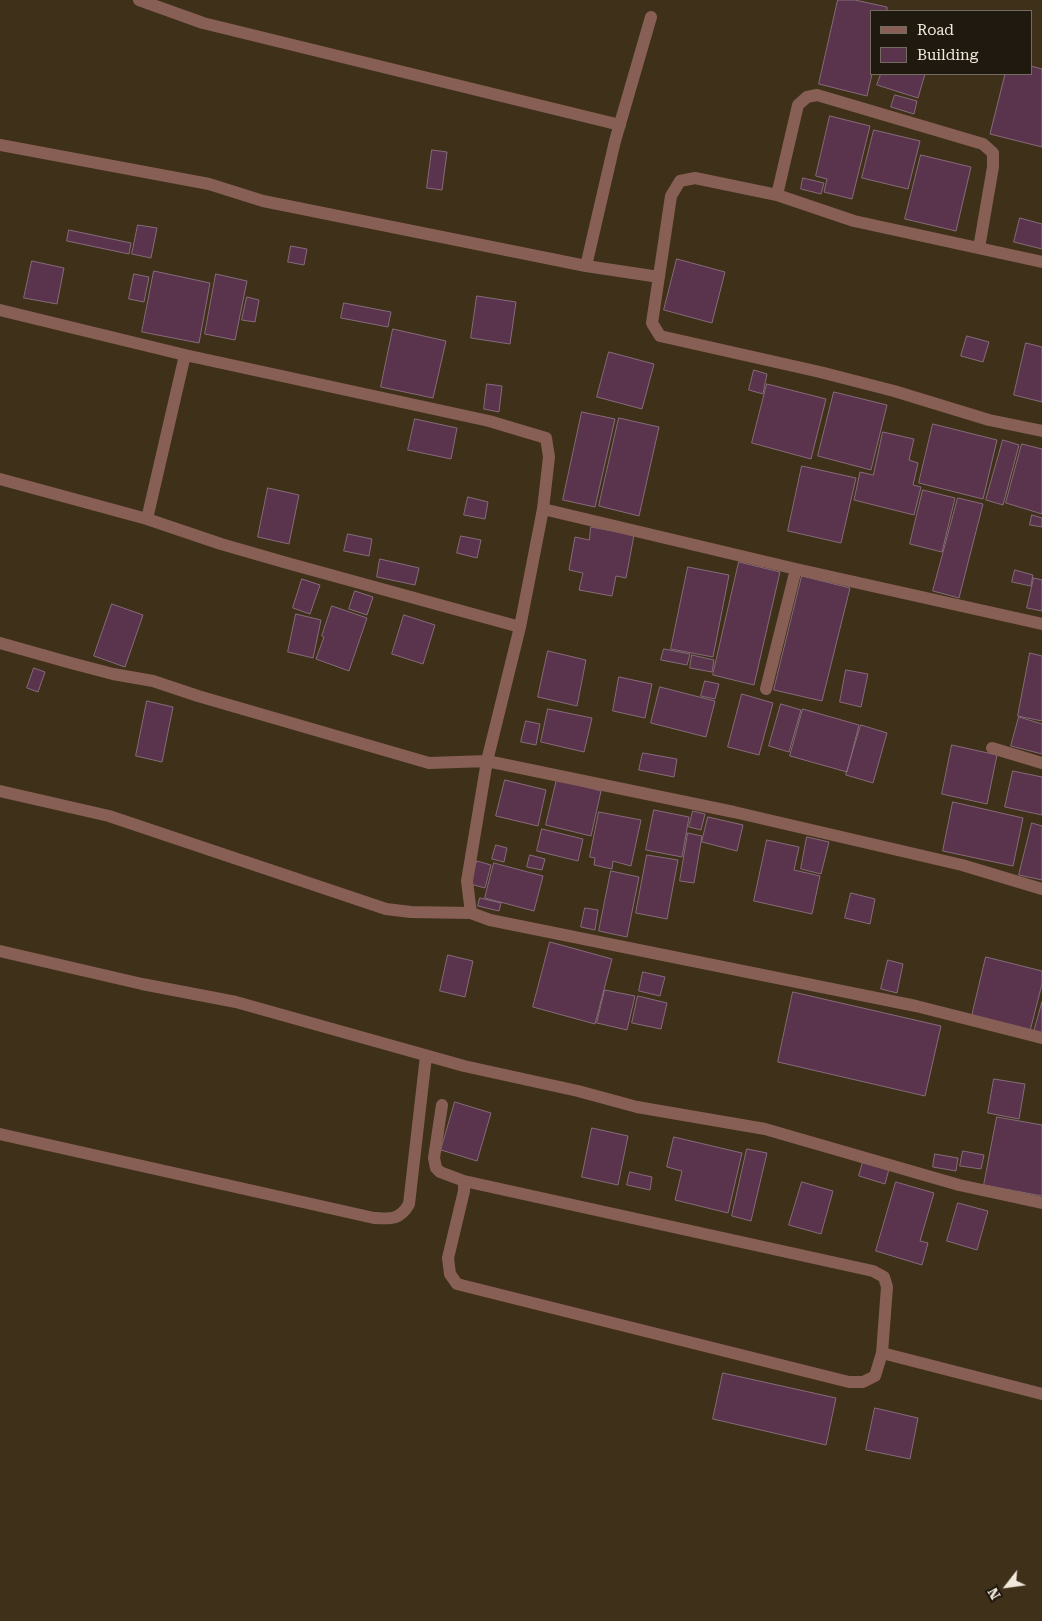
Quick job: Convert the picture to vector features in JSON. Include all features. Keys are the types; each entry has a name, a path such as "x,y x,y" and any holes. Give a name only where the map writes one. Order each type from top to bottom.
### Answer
{"street":[{"path":"139,0 203,23 620,125"},
{"path":"586,266 620,125 651,17"},
{"path":"777,195 798,105 807,97 817,95 983,144 992,153 992,167 979,248"},
{"path":"0,145 210,184 273,203 586,266 659,277"},
{"path":"1042,262 854,221 777,195 695,178 680,181 670,196 652,323 660,336 820,372 894,391 989,420 1042,431"},
{"path":"0,310 185,356 489,422 546,438 549,457 543,509 520,627 488,761 466,881 471,913"},
{"path":"148,519 185,356"},
{"path":"0,478 148,519 220,544 520,627"},
{"path":"543,509 796,569 1042,624"},
{"path":"766,689 796,569"},
{"path":"0,643 71,664 153,681 198,696 429,763 488,761 734,812 962,865 1042,888"},
{"path":"992,748 1042,763"},
{"path":"0,791 109,816 386,909 411,912 471,913 490,920 916,1006 1042,1038"},
{"path":"0,951 142,984 236,1002 464,1066 578,1091 638,1107 765,1129 960,1185 1042,1203"},
{"path":"0,1134 374,1218 391,1219 405,1212 409,1204 426,1056"},
{"path":"442,1105 434,1158 436,1168 440,1172 464,1181 873,1270 884,1277 887,1286 882,1353 875,1376 863,1382 849,1382 457,1284 450,1274 448,1258 464,1191 464,1181"},
{"path":"882,1353 1042,1394"}],"building":[{"path":"838,0 855,0 887,7 887,10 870,10 870,75 872,75 867,96 819,84"},
{"path":"1032,66 1042,69 1042,147 990,134 1005,75 1032,75"},
{"path":"881,75 925,75 918,98 877,85"},
{"path":"895,95 917,101 914,114 891,107"},
{"path":"830,116 870,126 852,199 824,192 827,179 816,176"},
{"path":"874,130 920,141 908,189 862,178"},
{"path":"432,150 447,152 442,190 427,188"},
{"path":"921,155 971,167 956,231 905,219"},
{"path":"803,178 824,183 821,194 801,189"},
{"path":"1020,218 1042,224 1042,249 1014,242"},
{"path":"138,225 157,228 151,258 132,254"},
{"path":"69,230 131,243 129,254 67,241"},
{"path":"291,246 307,249 304,265 288,262"},
{"path":"677,259 725,272 712,323 664,310"},
{"path":"32,261 64,268 57,304 24,298"},
{"path":"154,271 210,283 199,343 142,332"},
{"path":"134,274 149,277 144,302 129,299"},
{"path":"216,274 247,281 235,340 205,334"},
{"path":"477,296 516,302 510,344 471,338"},
{"path":"247,297 259,300 255,322 242,320"},
{"path":"344,303 391,312 388,327 341,318"},
{"path":"393,329 446,341 433,398 381,387"},
{"path":"967,336 989,342 983,362 961,356"},
{"path":"1026,343 1042,347 1042,402 1014,395"},
{"path":"609,352 654,364 642,409 597,397"},
{"path":"754,370 767,374 763,394 749,390"},
{"path":"487,384 502,386 499,412 484,409"},
{"path":"767,384 826,399 811,459 752,443"},
{"path":"834,392 887,405 871,470 818,456"},
{"path":"582,412 615,419 595,507 563,500"},
{"path":"619,418 659,427 639,516 599,506"},
{"path":"415,419 457,428 451,459 408,450"},
{"path":"933,424 997,440 983,499 919,483"},
{"path":"883,432 914,439 909,460 918,463 913,485 921,487 914,515 854,500 860,472 873,475"},
{"path":"1003,440 1019,445 1003,505 986,500"},
{"path":"1022,444 1042,449 1042,514 1006,503"},
{"path":"802,466 856,478 841,543 788,531"},
{"path":"268,488 299,495 289,544 258,537"},
{"path":"923,490 955,498 942,552 910,544"},
{"path":"468,497 488,502 485,519 464,515"},
{"path":"958,498 983,504 959,598 933,591"},
{"path":"1032,515 1042,518 1042,527 1030,525"},
{"path":"591,527 634,535 626,578 616,576 612,596 579,590 583,573 569,570 575,537 589,540"},
{"path":"348,534 372,539 369,556 344,551"},
{"path":"461,536 481,540 477,558 457,553"},
{"path":"380,559 419,568 415,585 377,577"},
{"path":"739,562 780,572 754,685 713,675"},
{"path":"688,567 729,575 713,657 671,649"},
{"path":"1015,570 1033,575 1031,586 1012,582"},
{"path":"802,576 850,588 822,701 774,690"},
{"path":"1034,578 1042,580 1042,611 1027,608"},
{"path":"302,579 320,585 310,614 293,608"},
{"path":"355,591 373,597 367,615 349,609"},
{"path":"112,604 143,615 125,667 94,656"},
{"path":"332,606 367,618 349,671 316,659"},
{"path":"296,614 321,620 313,658 288,652"},
{"path":"404,615 435,625 423,664 392,654"},
{"path":"664,649 690,654 687,665 661,660"},
{"path":"548,651 586,660 577,706 538,697"},
{"path":"1030,653 1042,656 1042,721 1018,716"},
{"path":"692,655 714,660 712,672 690,668"},
{"path":"34,668 45,672 38,692 27,688"},
{"path":"846,670 868,674 861,707 840,702"},
{"path":"619,677 652,684 645,718 613,711"},
{"path":"705,681 719,684 715,699 701,696"},
{"path":"660,687 715,701 706,737 651,723"},
{"path":"742,694 773,703 759,755 728,747"},
{"path":"147,701 173,707 162,762 136,756"},
{"path":"781,704 801,710 789,752 769,746"},
{"path":"548,709 592,718 584,752 541,742"},
{"path":"803,709 859,725 847,772 790,756"},
{"path":"1019,717 1042,724 1042,754 1011,746"},
{"path":"526,721 540,724 536,745 521,742"},
{"path":"861,725 887,733 873,783 846,775"},
{"path":"952,745 997,755 987,804 942,794"},
{"path":"643,753 677,759 674,777 639,770"},
{"path":"1013,771 1042,777 1042,815 1005,807"},
{"path":"557,779 601,791 591,836 546,825"},
{"path":"505,780 546,790 538,826 496,816"},
{"path":"953,802 1023,818 1013,866 943,851"},
{"path":"654,810 689,817 682,857 646,850"},
{"path":"693,811 705,814 701,830 689,827"},
{"path":"599,812 641,820 631,866 613,861 612,869 594,865 595,858 590,857"},
{"path":"708,817 743,825 737,851 702,842"},
{"path":"1032,823 1042,826 1042,880 1019,875"},
{"path":"542,829 583,839 578,861 537,851"},
{"path":"688,833 702,836 694,883 680,881"},
{"path":"807,837 829,842 821,874 801,869"},
{"path":"767,840 799,847 794,870 820,876 812,914 754,901"},
{"path":"496,845 507,848 504,862 492,859"},
{"path":"530,855 545,859 542,870 527,867"},
{"path":"647,855 678,860 667,919 636,913"},
{"path":"477,861 491,865 485,888 470,884"},
{"path":"494,863 543,876 534,911 485,898"},
{"path":"611,871 639,877 627,937 599,931"},
{"path":"851,893 875,899 870,924 845,918"},
{"path":"480,898 501,903 499,911 478,906"},
{"path":"585,908 598,910 595,930 581,927"},
{"path":"550,942 612,959 595,1024 533,1007"},
{"path":"448,955 473,961 465,997 440,991"},
{"path":"986,957 1042,971 1042,984 1030,1031 972,1016"},
{"path":"888,960 903,964 897,993 881,989"},
{"path":"643,972 665,977 660,996 639,991"},
{"path":"605,990 635,996 627,1030 597,1023"},
{"path":"793,992 941,1026 925,1096 778,1062"},
{"path":"638,996 667,1003 661,1029 632,1023"},
{"path":"1042,1002 1042,1038 1033,1035"},
{"path":"994,1079 1025,1084 1019,1119 988,1113"},
{"path":"455,1102 491,1113 477,1161 441,1150"},
{"path":"997,1117 1042,1125 1042,1196 984,1185"},
{"path":"592,1128 628,1136 618,1185 582,1177"},
{"path":"674,1137 742,1153 728,1213 675,1200 682,1171 667,1167"},
{"path":"747,1149 767,1153 751,1221 732,1216"},
{"path":"963,1151 984,1155 981,1169 960,1166"},
{"path":"935,1154 958,1158 956,1171 933,1167"},
{"path":"863,1162 889,1169 885,1184 859,1176"},
{"path":"630,1172 652,1177 650,1190 627,1185"},
{"path":"802,1182 833,1191 821,1234 789,1225"},
{"path":"896,1182 934,1193 920,1241 928,1243 922,1265 876,1251"},
{"path":"958,1203 988,1211 977,1250 947,1241"},
{"path":"723,1373 836,1398 826,1445 713,1419"},
{"path":"875,1408 918,1418 910,1459 866,1450"}]}
